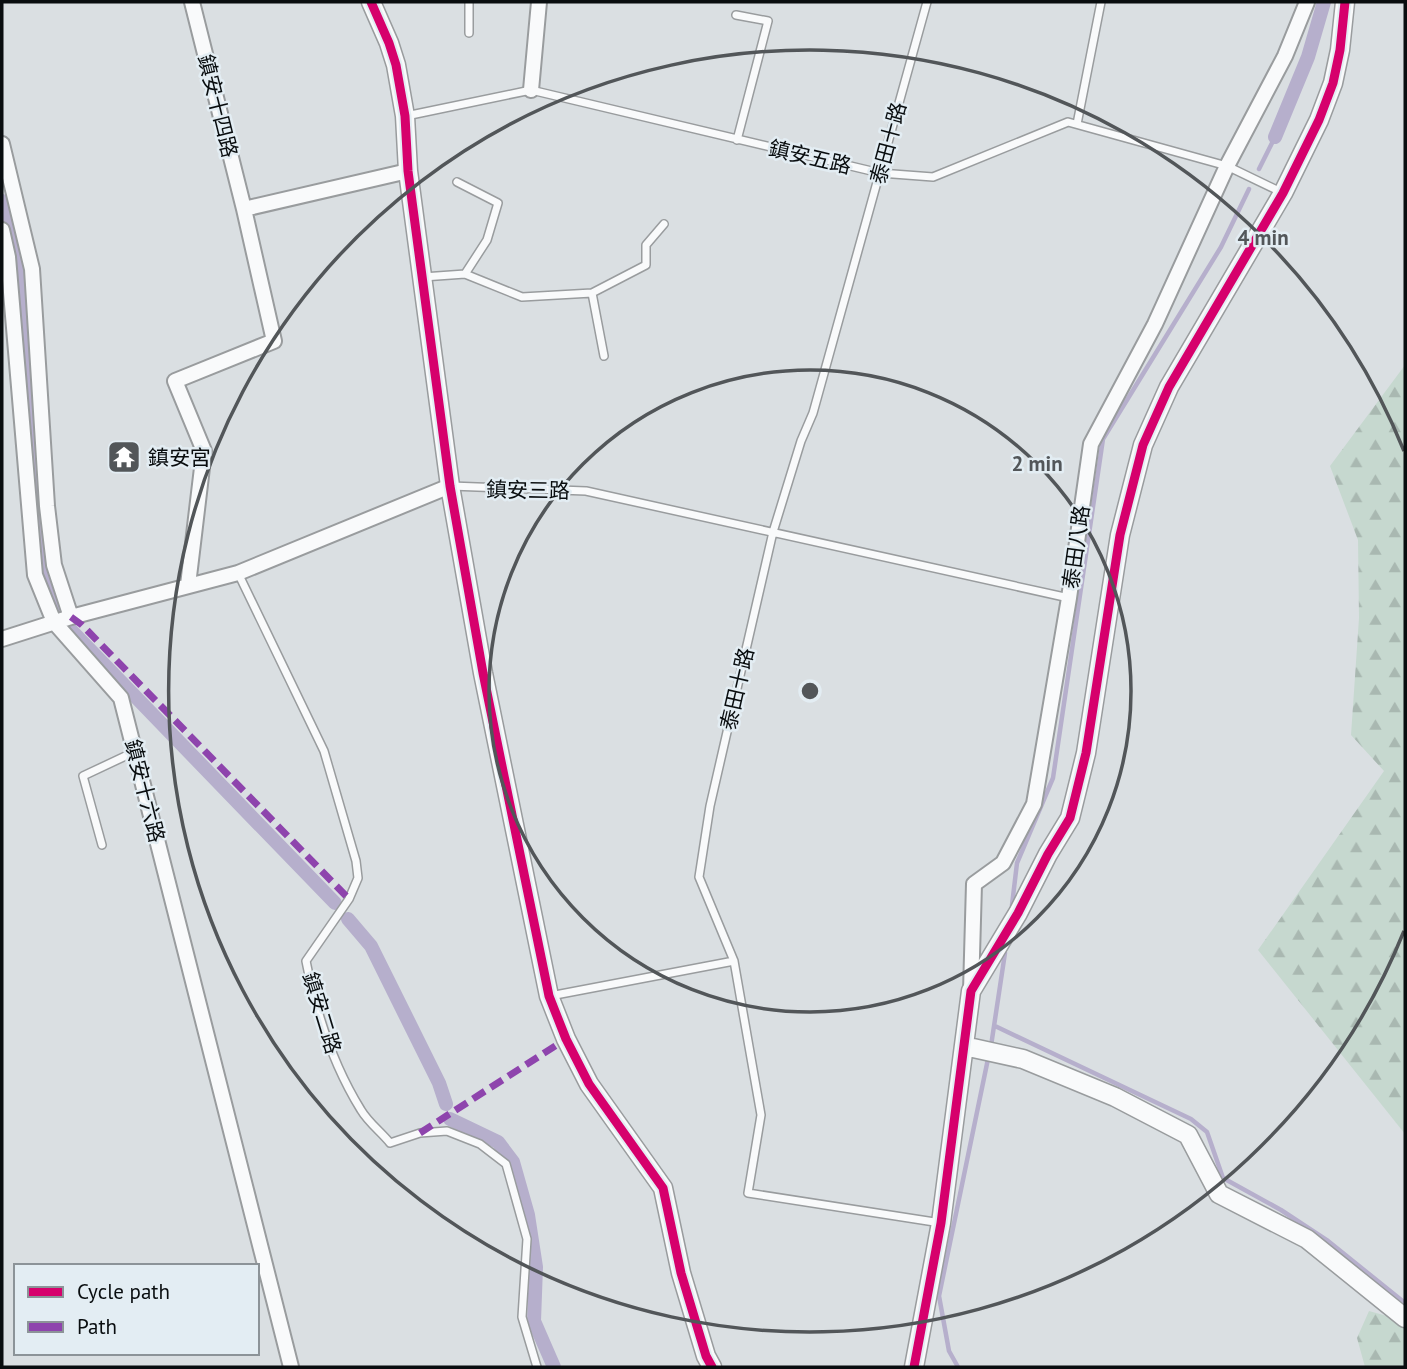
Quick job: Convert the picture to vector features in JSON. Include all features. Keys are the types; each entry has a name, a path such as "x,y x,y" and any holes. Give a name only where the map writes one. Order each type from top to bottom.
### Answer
{"street":[{"name":"鎮安十四路","path":"188,585 204,451 175,382 274,341 192,2"},
{"path":"370,2 396,65 405,116 408,171 450,486 483,673 550,996 566,1039 589,1084 663,1188 681,1273 712,1367"},
{"path":"531,90 539,2"},
{"name":"泰田八路","path":"971,992 974,884 1003,863 1034,804 1069,598 1091,444 1155,324 1227,166 1285,56 1307,2"},
{"path":"914,1367 941,1223 971,992 1070,818 1086,752 1120,535 1143,445 1169,387 1283,193 1319,120 1333,83 1345,2"},
{"path":"2,144 32,269 47,506 54,565 71,617"},
{"path":"244,209 408,171"},
{"name":"鎮安十六路","path":"2,230 35,575 54,622 121,698 291,1367"},
{"name":"鎮安三路","path":"2,639 71,617 237,573 450,486"},
{"path":"964,1046 1023,1059 1115,1097 1188,1135 1219,1194 1307,1238 1405,1318"}],"lane":[{"path":"469,2 469,33"},
{"name":"泰田十路","path":"927,2 813,413 801,441 773,532 710,806 699,877 734,961 761,1115 748,1193 941,1223"},
{"path":"1077,124 1101,2"},
{"path":"736,15 768,21 737,140"},
{"name":"鎮安五路","path":"405,116 531,90 880,173 933,177 1068,122 1227,166 1283,193"},
{"path":"457,182 498,203 487,240 465,275"},
{"path":"422,277 465,275 522,298 592,293 646,265 646,245 664,224"},
{"path":"592,293 604,356"},
{"name":"鎮安三路","path":"450,486 586,491 1069,598"},
{"name":"鎮安二路","path":"237,573 324,751 356,861 358,878 349,899 306,961 318,1013 340,1070 362,1112 390,1143 420,1133 447,1131 480,1144 506,1164 527,1239 523,1317 537,1367"},
{"path":"102,845 83,776 135,752"},
{"path":"550,996 734,961"}],"green space":[{"path":"1405,365 1405,1134 1258,950 1384,771 1351,735 1359,618 1358,540 1330,466"},
{"path":"1369,1311 1405,1321 1405,1367 1365,1367 1357,1338"}],"waterway":[{"path":"1275,137 1308,57 1324,2"},
{"path":"1259,169 1275,137"},
{"path":"1012,905 1017,863 1053,778 1103,439 1221,247 1249,189"},
{"path":"2,201 23,312 41,550 47,585 63,616"},
{"path":"70,629 335,903"},
{"path":"348,919 371,946 439,1083 446,1104"},
{"path":"991,1046 1005,953"},
{"path":"995,1026 1191,1119 1207,1132 1223,1178 1281,1210 1328,1241 1405,1303"},
{"path":"958,1367 949,1351 939,1296 989,1054"},
{"path":"450,1119 498,1142 513,1162 528,1215 536,1267 534,1321 554,1367"}],"marked path":[{"path":"71,617 82,625 349,899"},
{"path":"420,1133 566,1039"}],"cycle path":[{"path":"371,2 396,65 405,116 408,171 450,486 483,673 549,996 566,1039 589,1084 663,1188 681,1273 706,1356 712,1367"},
{"path":"914,1367 941,1223 971,991 1070,818 1086,753 1120,535 1143,445 1169,387 1283,193 1319,120 1333,83 1345,2"}],"place":[{"name":"鎮安宮","path":"124,457"}]}
